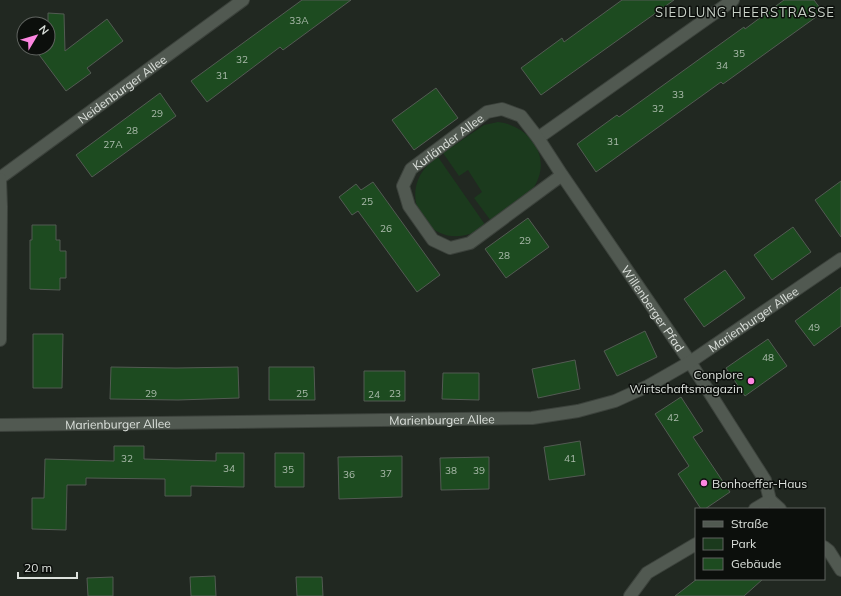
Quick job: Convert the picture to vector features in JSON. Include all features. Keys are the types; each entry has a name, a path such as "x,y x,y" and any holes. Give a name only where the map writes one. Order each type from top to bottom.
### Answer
{"street":[{"name":"Neidenburger Allee","path":"0,179 243,0"},
{"path":"538,138 733,0"},
{"name":"Kurländer Allee","path":"538,138 521,116 502,109 487,112 411,169 403,186 409,206 433,240 450,248 470,243 562,175"},
{"name":"Willenberger Pfad","path":"538,138 690,362 765,480 770,500"},
{"path":"0,179 0,340"},
{"name":"Marienburger Allee","path":"0,425 532,418 578,411 615,401 648,386 690,362 841,259"},
{"path":"757,508 770,500 779,508"},
{"path":"630,596 647,573 695,545"},
{"path":"825,548 829,551 841,570"}],"green space":[{"path":"498,122 521,130 530,137 540,156 541,167 538,179 532,190 491,221 474,198 482,192 468,170 459,176 443,153 484,125"},
{"path":"438,157 486,226 466,235 448,235 433,229 422,218 416,203 416,187 423,171"}],"building":[{"path":"302,0 351,0 283,50 280,47 207,102 191,81"},
{"path":"622,0 674,0 541,95 521,68 562,38 564,42"},
{"path":"784,0 814,0 823,12 723,84 721,82 596,172 577,144 617,115 619,117"},
{"path":"48,13 64,14 65,51 107,19 123,41 87,68 91,73 66,91 40,56 56,56 56,16 48,16"},
{"path":"436,88 458,118 414,150 392,120"},
{"path":"160,93 176,116 92,177 76,155"},
{"path":"841,181 841,237 815,200"},
{"path":"373,182 440,275 417,292 358,211 352,215 339,197 356,184 361,190"},
{"path":"528,218 549,247 506,278 485,249"},
{"path":"32,225 56,225 56,240 60,240 60,251 66,251 66,278 60,278 60,290 30,289 30,240 32,240"},
{"path":"793,227 811,252 772,280 754,255"},
{"path":"725,270 745,298 704,327 684,299"},
{"path":"841,287 841,326 814,346 795,321"},
{"path":"645,331 657,357 617,376 604,351"},
{"path":"33,334 63,334 62,388 33,388"},
{"path":"768,339 787,366 745,396 726,368"},
{"path":"575,360 580,389 538,398 532,369"},
{"path":"111,367 238,367 239,398 178,400 110,399"},
{"path":"269,367 314,367 315,400 269,400"},
{"path":"364,371 405,371 405,401 364,401"},
{"path":"443,373 479,373 479,400 442,399"},
{"path":"681,397 703,431 693,437 730,492 706,508 700,508 678,474 689,466 655,414"},
{"path":"580,441 585,475 549,480 544,447"},
{"path":"114,446 144,446 144,459 216,461 216,453 244,453 244,487 191,486 191,496 165,496 165,479 86,478 86,485 67,485 66,530 32,529 32,498 44,498 45,459 114,461"},
{"path":"275,453 304,453 304,487 275,487"},
{"path":"402,456 402,497 339,499 338,457"},
{"path":"489,457 489,489 441,490 440,458"},
{"path":"215,576 216,596 191,596 190,577"},
{"path":"113,577 113,596 88,596 87,578"},
{"path":"296,577 322,577 323,596 297,596"},
{"path":"696,580 762,580 744,596 675,596"}],"place":[{"name":"Conplore Wirtschaftsmagazin","path":"751,381"},
{"name":"Bonhoeffer-Haus","path":"704,483"}],"district":[{"name":"SIEDLUNG HEERSTRASSE","path":"745,12"}]}
